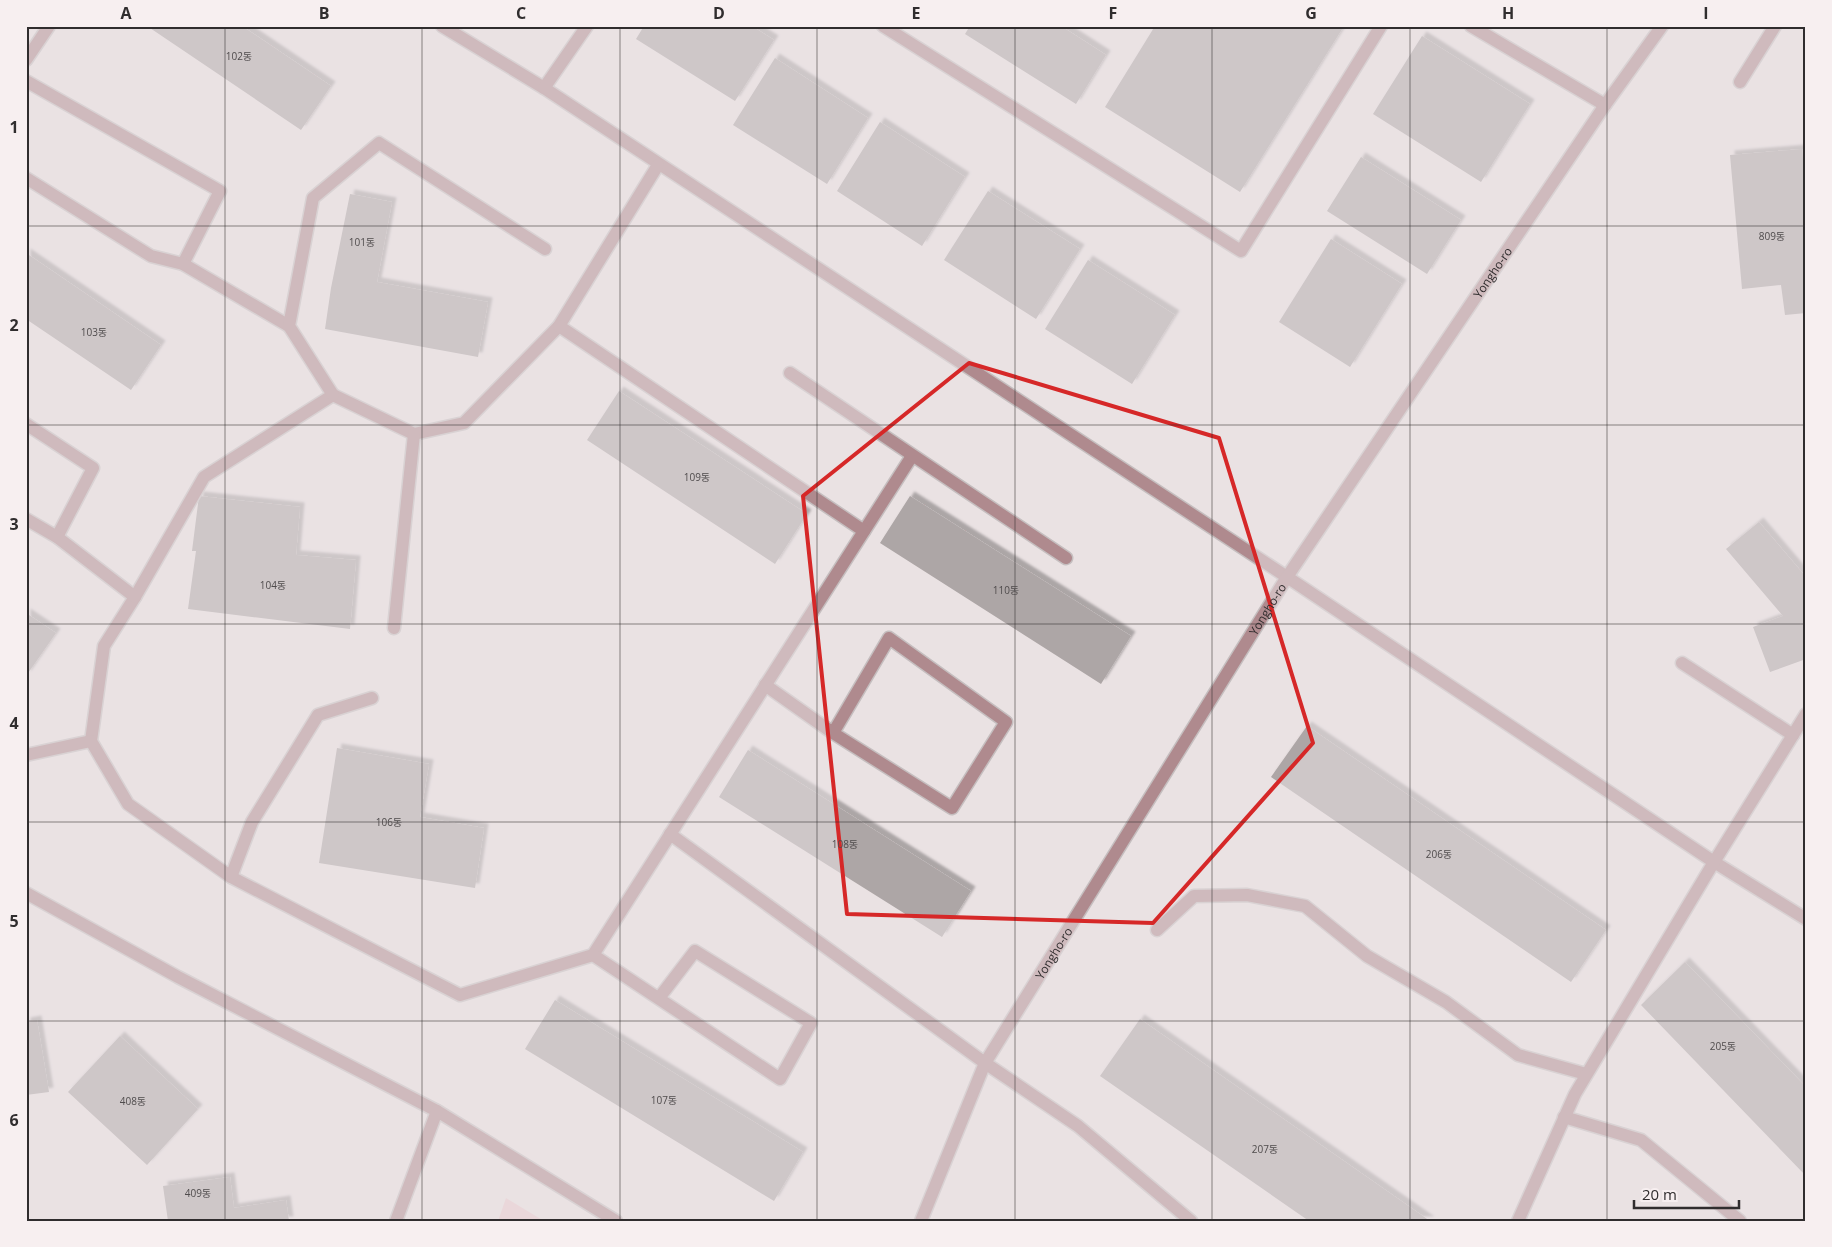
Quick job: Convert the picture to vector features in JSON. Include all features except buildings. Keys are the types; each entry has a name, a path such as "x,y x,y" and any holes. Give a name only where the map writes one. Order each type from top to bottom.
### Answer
{"street":[{"path":"26,60 49,26"},
{"path":"442,26 544,88 1287,577 1714,862 1806,919"},
{"path":"544,88 586,26"},
{"path":"883,26 1241,251 1380,26"},
{"path":"1471,26 1605,105"},
{"name":"Yongho-ro","path":"921,1221 985,1064 1287,577 1605,105 1662,26"},
{"path":"1740,82 1775,26"},
{"path":"26,81 220,192 183,264"},
{"path":"289,326 313,198 379,142 546,249"},
{"path":"26,178 151,256 183,264 289,326 333,396 414,434 464,423 559,326 658,164"},
{"path":"559,326 864,530"},
{"path":"790,374 1066,558"},
{"path":"333,396 204,477 135,597 104,646 91,741 128,804 232,877 460,995 593,955 912,456"},
{"path":"26,424 92,468 57,537"},
{"path":"394,628 414,434"},
{"path":"26,519 57,537 135,597"},
{"path":"765,685 833,733 952,808 1006,722 889,638 833,733"},
{"path":"1682,663 1793,735"},
{"path":"232,877 252,822 318,715 372,698"},
{"path":"1518,1221 1564,1117 1586,1074 1806,714"},
{"path":"26,756 91,741"},
{"path":"670,834 985,1064 1078,1126 1191,1221"},
{"path":"26,893 178,977 437,1111 616,1221"},
{"path":"1157,930 1194,896 1247,895 1305,906 1367,956 1446,1002 1518,1055 1586,1074"},
{"path":"593,955 780,1078 810,1023 695,950 659,998"},
{"path":"396,1221 437,1111"},
{"path":"1564,1117 1641,1140 1740,1221"}],"highlighted area":[{"path":"969,363 1219,438 1313,743 1153,923 847,914 803,496"}],"shaded area":[{"path":"506,1198 544,1221 498,1221"}]}
